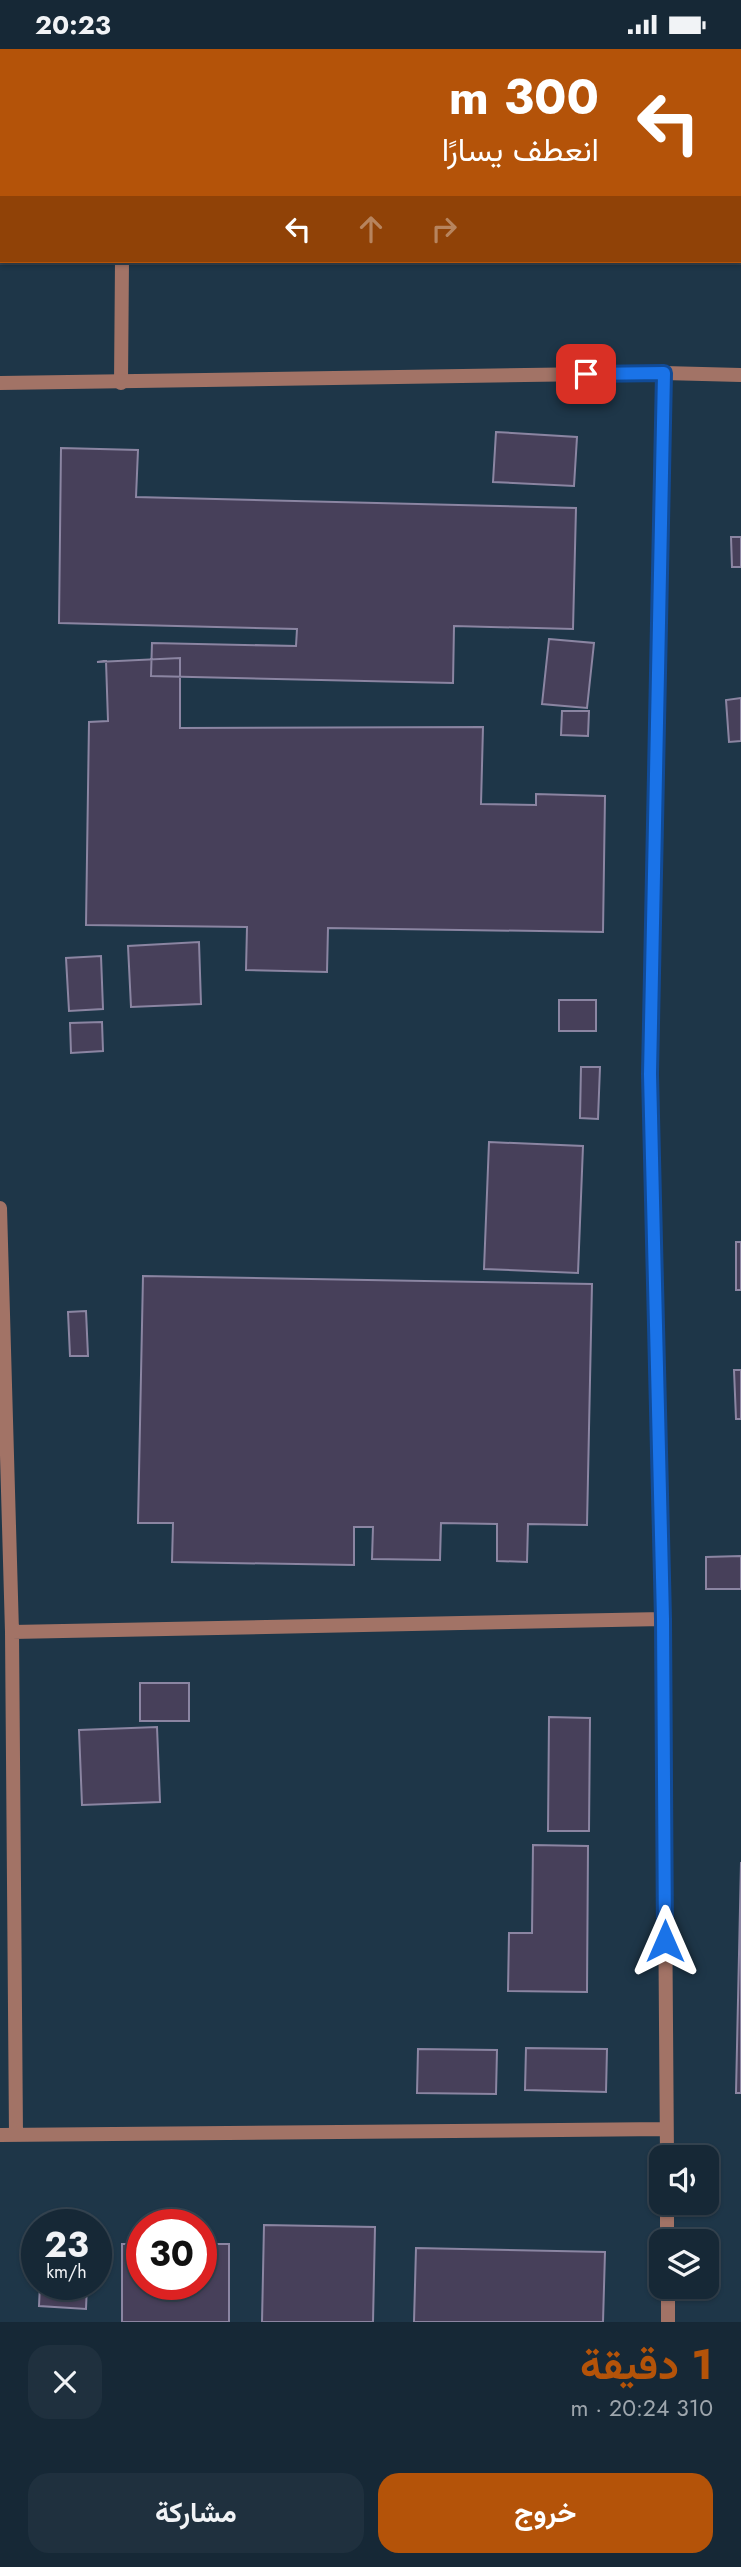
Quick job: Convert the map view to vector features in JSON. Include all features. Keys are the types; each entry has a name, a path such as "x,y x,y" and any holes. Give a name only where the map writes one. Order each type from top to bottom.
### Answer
{"street":[{"path":"121,383 122,263"},
{"path":"664,373 650,1074 663,1619 667,2145"},
{"path":"0,383 664,373 741,375"},
{"path":"0,1208 12,1632 16,2135"},
{"path":"12,1632 663,1619"},
{"path":"0,2135 666,2129"},
{"path":"668,2299 668,2322"}],"building":[{"path":"496,432 577,437 574,486 493,482"},
{"path":"61,448 138,450 136,497 576,508 573,629 454,626 453,683 151,676 152,643 296,646 297,629 59,623"},
{"path":"731,537 741,537 741,567 732,567"},
{"path":"549,639 594,643 587,708 542,704"},
{"path":"180,658 180,728 483,727 481,804 536,805 536,794 605,796 603,932 328,928 327,972 246,970 247,927 86,925 89,722 108,721 106,662"},
{"path":"741,698 741,741 729,742 726,700"},
{"path":"562,711 589,711 588,736 561,735"},
{"path":"199,942 201,1004 131,1007 128,946"},
{"path":"101,956 103,1009 69,1011 66,958"},
{"path":"559,1000 596,1000 596,1031 559,1031"},
{"path":"102,1022 103,1051 71,1053 70,1023"},
{"path":"581,1067 600,1067 598,1119 580,1118"},
{"path":"489,1142 583,1146 578,1273 484,1269"},
{"path":"736,1242 741,1242 741,1290 736,1290"},
{"path":"143,1276 592,1284 587,1525 528,1524 527,1562 497,1561 497,1524 441,1523 440,1560 372,1559 373,1527 354,1527 354,1565 172,1562 173,1523 138,1523"},
{"path":"86,1311 88,1356 70,1356 68,1312"},
{"path":"734,1370 741,1370 741,1419 736,1419"},
{"path":"741,1556 741,1589 706,1589 706,1557"},
{"path":"140,1683 189,1683 189,1721 140,1721"},
{"path":"549,1717 590,1718 589,1831 548,1831"},
{"path":"157,1727 160,1802 82,1805 79,1730"},
{"path":"533,1845 588,1846 587,1992 508,1991 509,1933 532,1933"},
{"path":"741,1862 741,2093 736,2093"},
{"path":"526,2048 607,2049 606,2092 525,2090"},
{"path":"418,2049 497,2050 496,2094 417,2093"},
{"path":"264,2225 375,2227 373,2322 262,2322"},
{"path":"122,2244 126,2244 126,2300 217,2300 217,2244 229,2244 229,2322 122,2322"},
{"path":"416,2248 605,2252 603,2322 414,2322"},
{"path":"39,2300 86,2300 86,2309 39,2306"}],"route":[{"path":"586,374 664,373 650,1074 663,1619 665,1941"}]}
